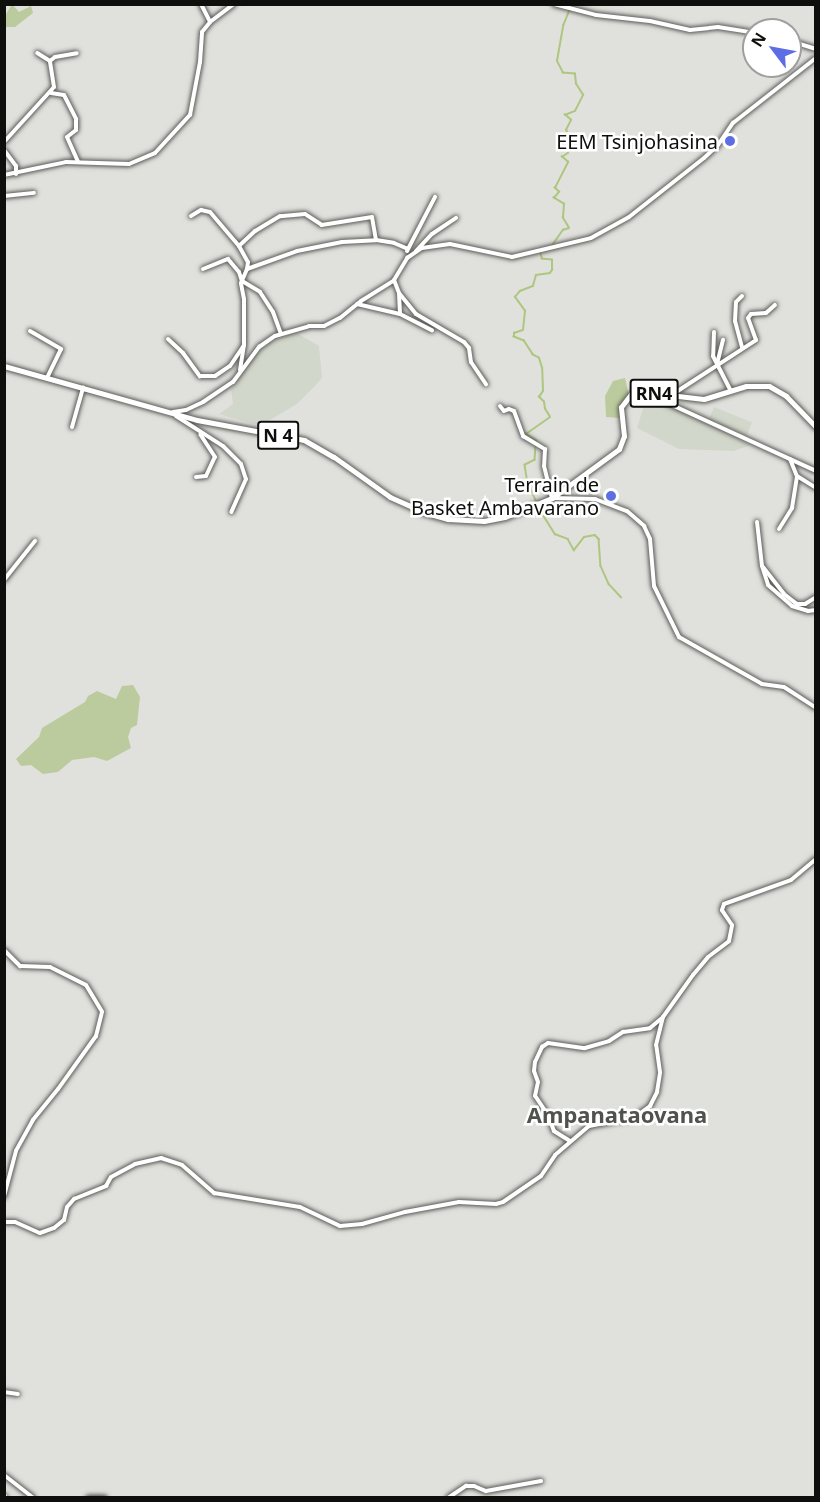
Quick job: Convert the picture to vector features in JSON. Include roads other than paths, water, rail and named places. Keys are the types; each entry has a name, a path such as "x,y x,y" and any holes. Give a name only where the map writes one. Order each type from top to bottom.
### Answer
{"main road":[{"name":"N 4","path":"4,366 170,412 304,440 334,457 390,497 438,517 484,520 505,517 538,506"},
{"name":"RN4","path":"538,506 615,454 624,436 621,416 623,403 631,394 644,392 704,399 754,385 769,386 786,396 816,428"}],"street":[{"path":"201,4 210,22"},
{"path":"4,175 16,174 46,165 78,162 129,164 155,153 190,115 200,62 202,32 210,22 234,4"},
{"path":"554,4 596,15 659,22 690,30 710,27 742,31"},
{"path":"50,61 55,57 77,52"},
{"path":"5,140 51,93 54,87 50,61 37,53"},
{"path":"415,251 450,244 512,257 591,238 629,217 705,158 718,145 733,123 816,58"},
{"path":"51,93 64,95 76,119 76,130 67,137 78,162"},
{"path":"4,150 16,166 16,174"},
{"path":"4,196 34,193"},
{"path":"407,258 408,249 435,197"},
{"path":"191,216 201,210 210,212 239,246 248,262 248,269 242,281"},
{"path":"239,246 257,230 280,216 305,214 322,225 372,217 376,240"},
{"path":"170,412 186,410 203,402 233,382 259,347 281,334 330,324 394,280 407,258 432,234 456,218"},
{"path":"248,269 309,248 342,242 376,240 394,243 408,249"},
{"path":"203,269 228,259 239,272 242,281 244,345 239,373"},
{"path":"394,280 399,293 416,314 464,342 469,348 471,362 486,384"},
{"path":"242,281 260,292 273,312 281,334"},
{"path":"399,293 400,314"},
{"path":"742,296 736,302 735,321 742,348"},
{"path":"357,304 400,314 432,330"},
{"path":"671,395 756,340 748,318 751,314 766,313 775,305"},
{"path":"30,331 61,349 47,378"},
{"path":"714,332 714,356 731,392"},
{"path":"168,339 183,353 200,376 215,376 230,366 244,345"},
{"path":"717,364 723,340"},
{"path":"72,427 83,388"},
{"path":"644,392 816,471"},
{"path":"500,406 504,411 509,409 513,411 520,432 533,444 545,449 544,466 552,498 595,499 638,518 650,539 654,586 679,637 762,684 784,687 816,708"},
{"path":"170,412 223,446 244,469 246,479 231,512"},
{"path":"196,477 206,476 215,457 197,431"},
{"path":"779,529 792,508 797,476 790,459"},
{"path":"797,476 816,488"},
{"path":"757,522 762,566 768,585 784,600 800,610 816,609"},
{"path":"4,580 35,541"},
{"path":"762,566 784,594 797,604 805,604 816,597"},
{"path":"570,1141 554,1131 548,1115 535,1096 538,1082 534,1071 535,1062 542,1047 548,1043 585,1048 609,1041 627,1031 650,1028 663,1017 708,957 729,941 732,925 722,910 724,904 791,880 816,859"},
{"path":"4,951 20,966 50,967 86,985 102,1012 96,1036 33,1120 16,1151 4,1197"},
{"path":"4,1222 15,1222 40,1233 54,1228 64,1220 67,1207 74,1199 106,1186 111,1177 135,1164 161,1158 182,1165 214,1193 300,1207 340,1226 362,1224 405,1212 459,1202 496,1204 503,1202 541,1176 555,1155 590,1126 635,1117 650,1106 657,1092 660,1072 656,1045 663,1017"},
{"path":"4,1392 18,1394"},
{"path":"4,1475 33,1497"},
{"path":"448,1497 466,1486 474,1486 486,1491 541,1481"},
{"path":"88,1497 105,1497"}],"waterway":[{"path":"551,247 563,230 569,228 563,218 564,204 554,198 559,192 555,188 568,162 562,157 568,153 571,141 566,130 571,120 565,115 575,111 583,95 576,84 575,74 563,73 557,61 563,26 572,4"},
{"path":"537,441 526,434 550,417 544,402 539,397 543,391 542,368 539,358 533,355 524,341 514,337 514,333 523,330 525,311 515,297 520,291 533,286 536,275 550,273 552,270 552,260 542,259 540,252"},
{"path":"536,446 535,460 525,465 528,483 542,513 555,534 568,539 574,550 584,537 595,535 599,539 601,566 609,584 621,597"}],"place":[{"name":"EEM Tsinjohasina","path":"730,141"},
{"name":"Terrain de Basket Ambavarano","path":"611,496"}],"district":[{"name":"Ampanataovana","path":"617,1115"}]}
